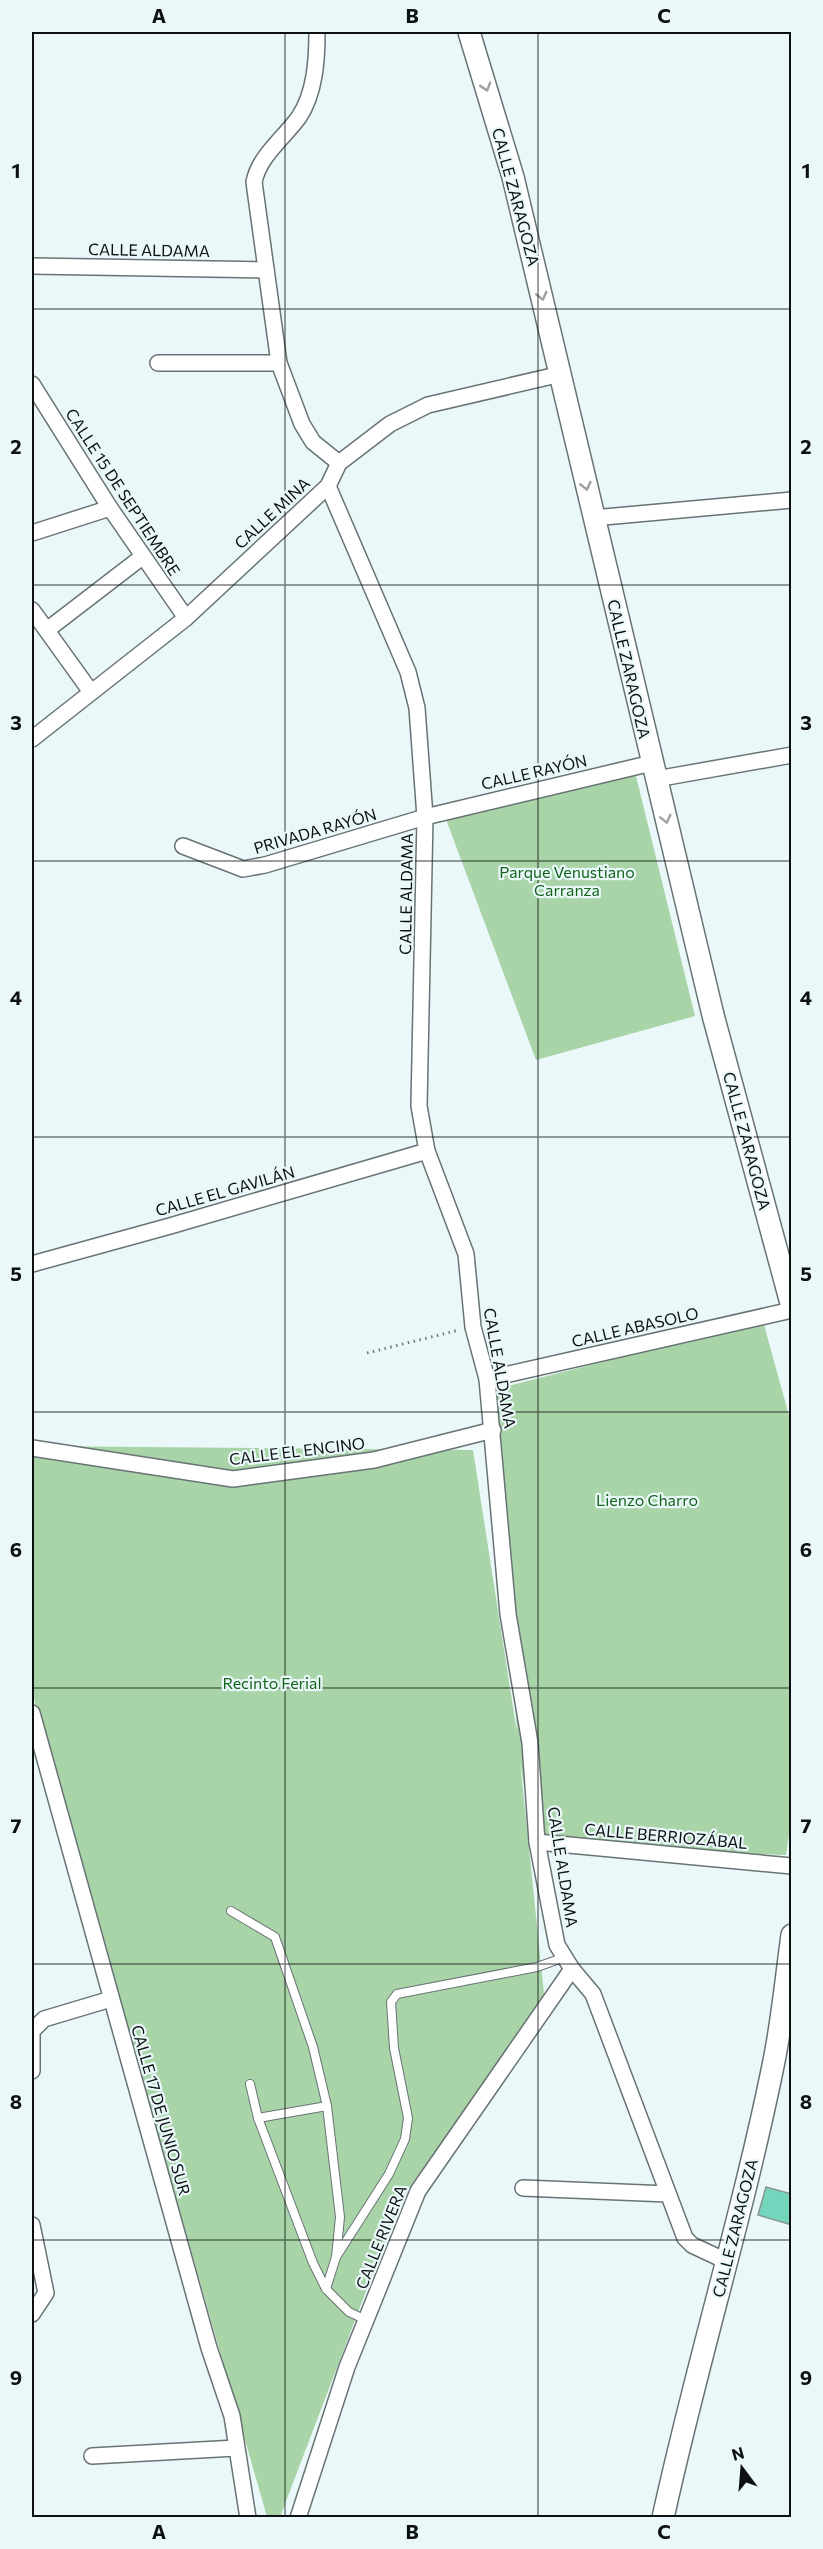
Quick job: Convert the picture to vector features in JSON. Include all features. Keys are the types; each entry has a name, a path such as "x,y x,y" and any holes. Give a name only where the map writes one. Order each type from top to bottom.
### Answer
{"main road":[{"name":"CALLE ZARAGOZA","path":"469,32 513,177 713,1015 792,1308"},
{"name":"CALLE ZARAGOZA","path":"663,2517 678,2449 758,2138 774,2063 792,1935"}],"street":[{"path":"317,32 315,75 303,110 256,173 254,182 279,363 302,424 313,442 339,463"},
{"name":"CALLE ALDAMA","path":"32,266 266,270"},
{"path":"158,363 279,363"},
{"name":"CALLE MINA","path":"32,739 186,618 328,486 339,463 390,424 428,405 561,374"},
{"name":"CALLE 15 DE SEPTIEMBRE","path":"32,384 110,508 186,618"},
{"name":"CALLE ALDAMA","path":"328,486 408,672 417,708 425,817 419,1106 427,1151 466,1254 473,1327 487,1379 508,1614 530,1743 537,1842 557,1945 593,1994 685,2238 692,2245 726,2261"},
{"path":"593,518 792,500"},
{"path":"32,533 110,508"},
{"path":"47,630 142,556"},
{"path":"32,610 91,692"},
{"name":"CALLE RAYÓN","path":"425,817 654,771 792,755"},
{"name":"PRIVADA RAYÓN","path":"183,846 243,869 265,865 425,817"},
{"name":"CALLE EL GAVILÁN","path":"32,1264 427,1151"},
{"name":"CALLE ABASOLO","path":"487,1379 792,1308"},
{"name":"CALLE EL ENCINO","path":"32,1448 233,1479 374,1460 493,1430"},
{"name":"CALLE 17 DE JUNIO SUR","path":"32,1713 209,2348 232,2416 248,2517"},
{"name":"CALLE BERRIOZÁBAL","path":"537,1842 792,1866"},
{"name":"CALLE RIVERA","path":"298,2517 347,2367 418,2191 568,1963"},
{"path":"32,2071 32,2031 44,2019 111,1999"},
{"path":"523,2188 668,2194"},
{"path":"32,2225 46,2293 32,2314"},
{"path":"92,2456 236,2448"}],"lane":[{"path":"231,1911 264,1928 275,1937 313,2047 327,2106 340,2217 336,2257 326,2289"},
{"path":"336,2257 389,2174 405,2139 408,2118 394,2048 391,2002 397,1994 568,1963"},
{"path":"250,2084 258,2118 313,2263 326,2289 349,2312 366,2320"},
{"path":"258,2118 327,2106"}],"path":[{"path":"367,1353 473,1327"}],"green space":[{"name":"Parque Venustiano Carranza","path":"635,772 695,1016 536,1060 444,814"},
{"name":"Recinto Ferial","path":"763,1321 791,1423 792,1815 786,1855 534,1847 520,1761 545,2003 402,2197 280,2517 267,2517 32,1692 32,1446 473,1450 517,1733 496,1389"}],"building":[{"path":"766,2187 792,2194 792,2225 758,2215"}],"park label":[{"name":"Lienzo Charro","path":"647,1500"}]}
